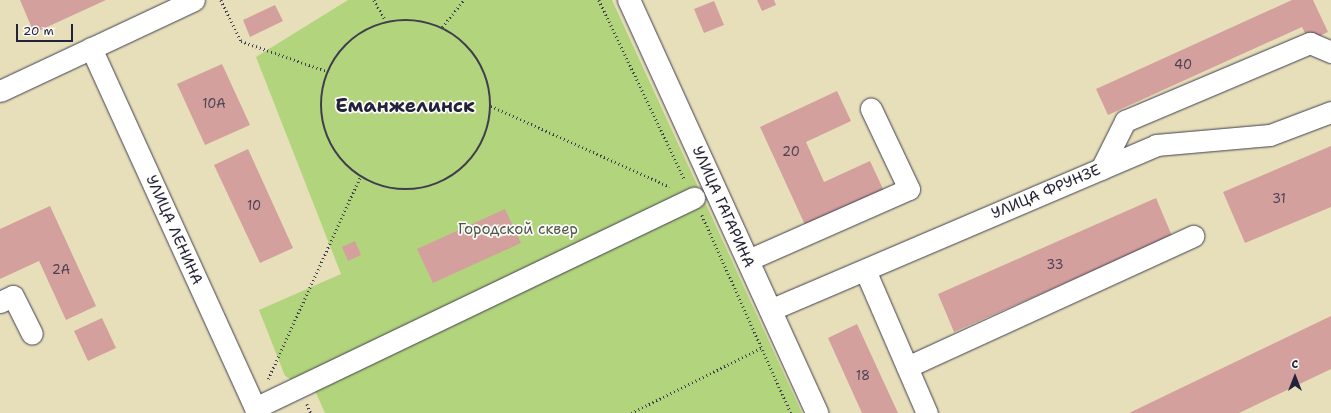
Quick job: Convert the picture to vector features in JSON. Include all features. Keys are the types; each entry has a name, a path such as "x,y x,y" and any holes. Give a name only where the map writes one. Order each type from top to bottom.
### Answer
{"main road":[{"name":"УЛИЦА ГАГАРИНА","path":"629,0 817,413"}],"street":[{"path":"0,91 194,0"},
{"path":"1100,169 1125,121 1310,43 1331,52"},
{"name":"УЛИЦА ЛЕНИНА","path":"92,48 256,410"},
{"path":"748,260 909,189 871,109"},
{"name":"УЛИЦА ФРУНЗЕ","path":"770,310 1156,145 1270,135 1331,112"},
{"path":"256,410 694,198"},
{"path":"907,367 1193,236"},
{"path":"865,270 927,413"},
{"path":"0,302 14,296 32,334"}],"path":[{"path":"221,0 241,41 326,72"},
{"path":"374,0 386,21"},
{"path":"442,27 464,0"},
{"path":"418,20 442,27 475,55 490,88 491,106 482,144 465,165 438,184 398,190 360,177 344,165 324,131 320,111 326,72 350,40 386,21 418,20"},
{"path":"491,106 694,198"},
{"path":"256,410 360,177"},
{"path":"631,413 761,348"}],"green space":[{"name":"Городской сквер","path":"348,0 612,0 802,413 325,413 316,393 285,376 259,310 341,274 256,57"}],"building":[{"path":"20,0 106,0 34,33"},
{"path":"757,0 774,0 776,5 762,11"},
{"path":"1292,0 1313,0 1328,32 1309,41 1302,27 1108,115 1096,89"},
{"path":"714,1 724,25 704,33 694,9"},
{"path":"275,5 283,21 250,37 243,20"},
{"path":"222,64 250,125 205,145 177,84"},
{"path":"837,91 851,121 806,142 824,182 870,161 884,191 806,227 760,127"},
{"path":"1331,146 1331,207 1245,243 1223,192"},
{"path":"248,149 293,248 260,263 214,165"},
{"path":"1156,198 1172,236 954,332 938,294"},
{"path":"50,206 96,306 66,320 39,261 0,279 0,229"},
{"path":"505,209 521,243 433,283 417,249"},
{"path":"355,241 361,255 348,261 342,247"},
{"path":"1331,316 1331,369 1239,413 1129,413"},
{"path":"102,318 116,348 88,361 74,331"},
{"path":"857,324 898,413 862,413 828,338"}],"district":[{"name":"Еманжелинск","path":"405,106"}]}
